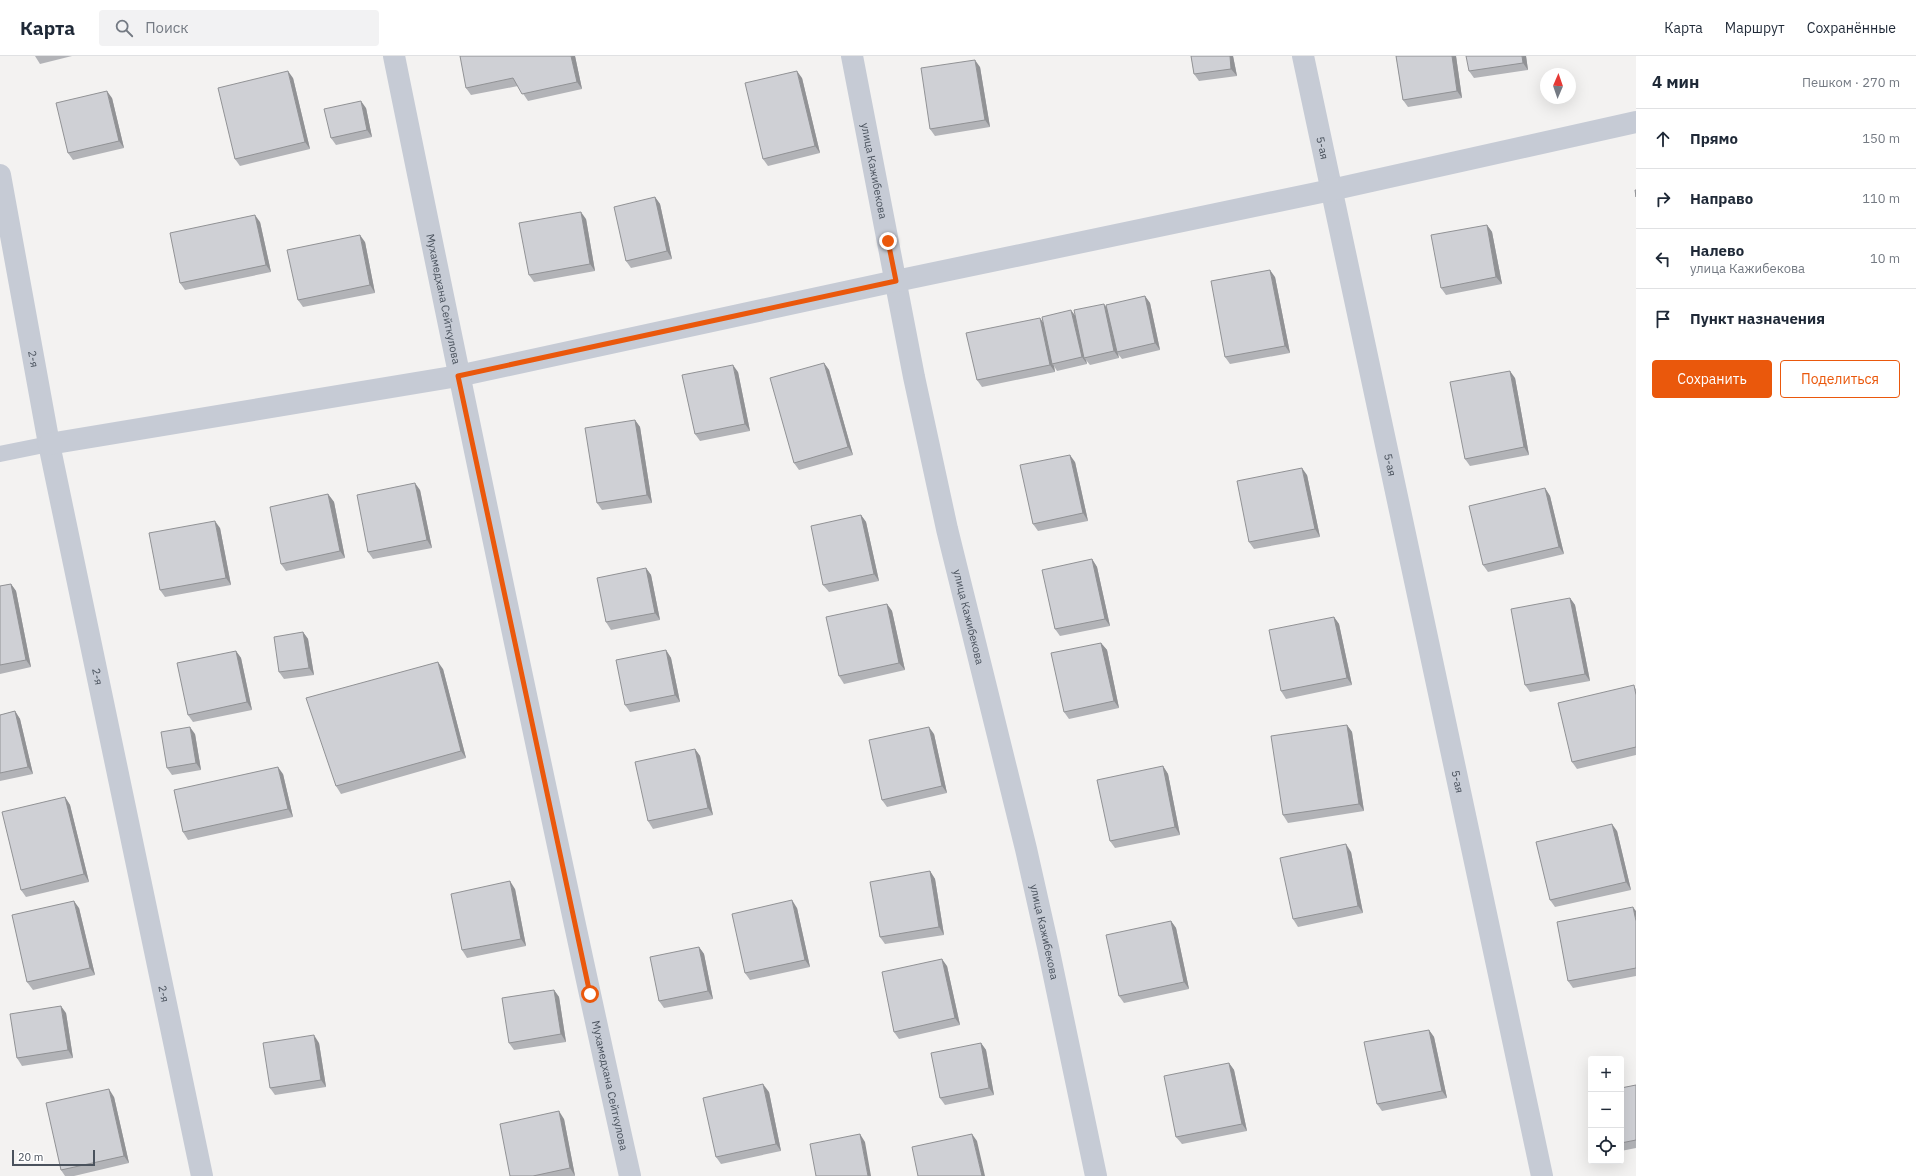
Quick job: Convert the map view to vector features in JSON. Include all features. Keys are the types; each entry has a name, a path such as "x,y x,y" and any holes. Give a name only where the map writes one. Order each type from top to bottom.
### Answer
{"street":[{"name":"Мухамедхана Сейткулова","path":"394,56 458,376 630,1176"},
{"name":"улица Кажибекова","path":"852,56 914,377 947,529 1026,849 1096,1176"},
{"name":"5-ая","path":"1303,56 1542,1176"},
{"path":"49,444 458,376 896,281 1331,190 1636,122"},
{"name":"2-я","path":"0,175 49,444 202,1176"}],"lane":[{"path":"0,454 49,444"}],"building":[{"path":"460,56 571,56 577,82 522,94 513,78 466,88"},
{"path":"1191,56 1230,56 1231,69 1194,74"},
{"path":"1396,56 1452,56 1457,91 1403,100"},
{"path":"1466,56 1522,56 1523,63 1469,71"},
{"path":"975,60 985,120 930,129 921,68"},
{"path":"288,71 305,142 235,159 218,88"},
{"path":"797,71 815,146 763,159 745,83"},
{"path":"107,91 119,141 68,153 56,103"},
{"path":"361,101 367,130 331,138 324,109"},
{"path":"655,197 667,251 626,261 614,207"},
{"path":"581,212 590,264 529,275 519,223"},
{"path":"255,215 266,265 180,283 170,233"},
{"path":"1487,225 1496,277 1441,288 1431,235"},
{"path":"360,235 370,285 298,300 287,250"},
{"path":"1270,270 1285,346 1225,357 1211,281"},
{"path":"1145,296 1155,343 1117,352 1106,305"},
{"path":"1104,304 1114,351 1084,358 1074,310"},
{"path":"1071,310 1082,357 1052,364 1042,317"},
{"path":"1040,318 1050,365 977,380 966,333"},
{"path":"824,363 848,447 794,463 770,378"},
{"path":"733,365 745,424 695,434 682,375"},
{"path":"1510,371 1524,447 1465,459 1450,382"},
{"path":"635,420 647,495 597,503 585,428"},
{"path":"1070,455 1083,513 1033,524 1020,465"},
{"path":"1302,468 1315,529 1249,542 1237,481"},
{"path":"415,483 427,540 368,552 357,495"},
{"path":"1545,488 1559,547 1483,565 1469,506"},
{"path":"328,494 340,551 281,564 270,507"},
{"path":"861,515 874,574 823,585 811,526"},
{"path":"215,521 226,578 160,590 149,533"},
{"path":"1092,559 1105,619 1055,629 1042,570"},
{"path":"646,568 655,613 606,622 597,578"},
{"path":"11,584 26,660 0,665 0,586"},
{"path":"1570,598 1585,674 1525,685 1511,609"},
{"path":"887,604 899,663 839,676 826,617"},
{"path":"1334,617 1347,678 1281,691 1269,630"},
{"path":"303,632 309,668 279,672 274,637"},
{"path":"1101,643 1114,701 1064,712 1051,653"},
{"path":"666,650 675,695 625,705 616,660"},
{"path":"236,651 247,702 188,715 177,663"},
{"path":"438,662 461,751 336,786 306,698"},
{"path":"1634,685 1636,695 1636,747 1572,762 1558,703"},
{"path":"15,711 28,767 0,773 0,715"},
{"path":"1347,725 1359,804 1283,815 1271,736"},
{"path":"190,727 196,763 167,768 161,732"},
{"path":"929,727 942,786 882,800 869,740"},
{"path":"695,749 708,808 648,821 635,762"},
{"path":"1163,766 1175,827 1110,841 1097,780"},
{"path":"278,767 288,809 183,832 174,790"},
{"path":"65,797 84,874 21,890 2,812"},
{"path":"1612,824 1626,882 1550,900 1536,842"},
{"path":"1346,844 1358,906 1293,919 1280,858"},
{"path":"930,871 939,927 880,937 870,882"},
{"path":"510,881 521,939 462,950 451,894"},
{"path":"792,900 805,960 745,973 732,914"},
{"path":"74,901 90,968 27,982 12,915"},
{"path":"1633,907 1636,921 1636,968 1568,981 1557,922"},
{"path":"1171,921 1184,982 1119,996 1106,935"},
{"path":"699,947 708,991 659,1001 650,957"},
{"path":"942,959 955,1018 894,1032 882,972"},
{"path":"554,990 561,1034 509,1043 502,998"},
{"path":"61,1006 68,1050 17,1058 10,1014"},
{"path":"1429,1030 1442,1091 1377,1104 1364,1042"},
{"path":"314,1035 321,1080 270,1088 263,1043"},
{"path":"981,1043 989,1088 940,1098 931,1053"},
{"path":"1229,1063 1242,1124 1176,1137 1164,1076"},
{"path":"763,1084 776,1144 716,1157 703,1098"},
{"path":"1636,1085 1636,1140 1624,1142 1624,1092 1624,1087"},
{"path":"109,1089 124,1156 61,1170 46,1103"},
{"path":"559,1111 570,1168 533,1176 510,1176 500,1124"},
{"path":"860,1134 868,1176 816,1176 810,1144"},
{"path":"972,1134 982,1176 918,1176 912,1147"}],"route":[{"path":"590,994 458,376 896,281 888,241"}]}
